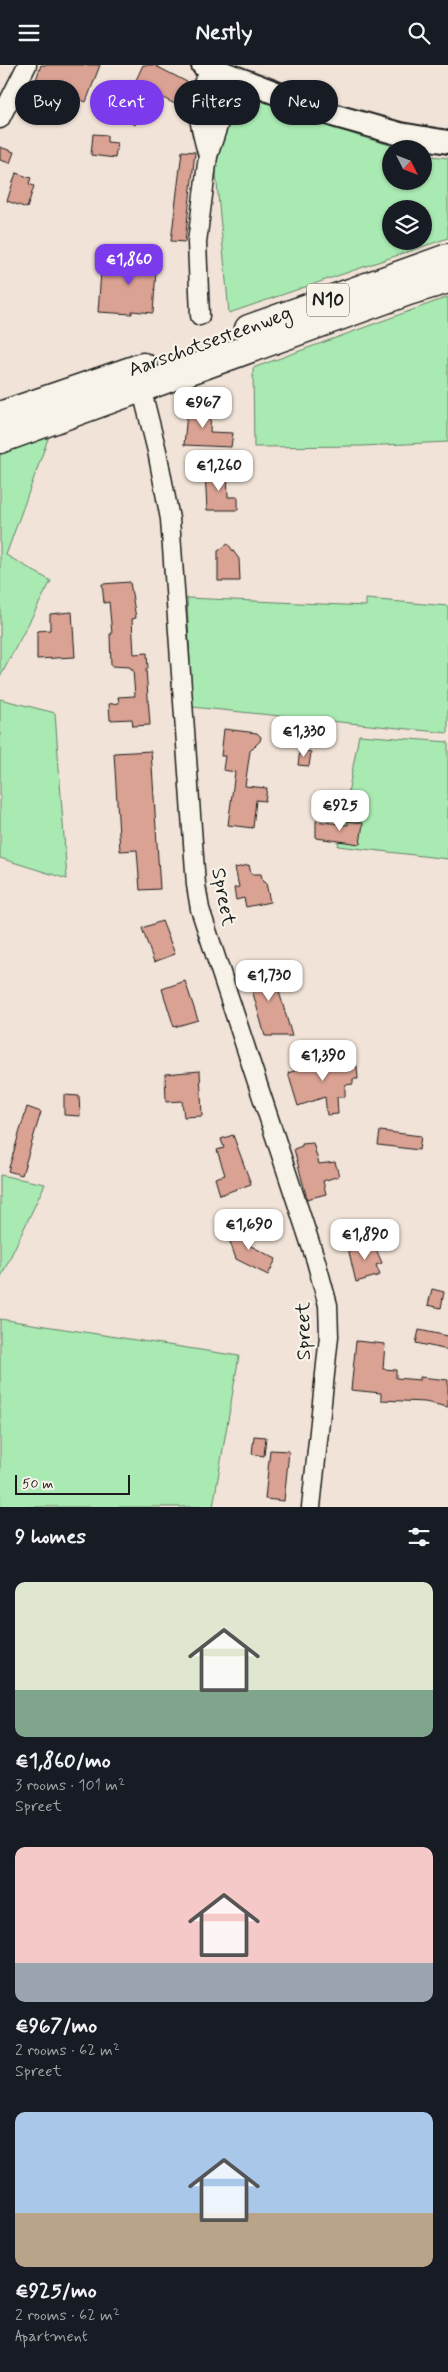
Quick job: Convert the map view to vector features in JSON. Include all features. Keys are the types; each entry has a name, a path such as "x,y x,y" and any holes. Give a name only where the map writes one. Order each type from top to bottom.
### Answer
{"main road":[{"name":"Aarschotsesteenweg","path":"0,439 139,379 448,258"},
{"name":"Aarschotsesteenweg","path":"0,416 139,379 448,279"}],"street":[{"path":"0,119 27,65"},
{"path":"208,156 200,125 199,92 208,67 336,116 400,134 448,142"},
{"path":"200,315 197,242 208,156 234,78"},
{"name":"Spreet","path":"139,379 170,519 196,885 200,909 316,1261 328,1305 329,1336 311,1507"}],"green space":[{"path":"260,98 270,101 270,125 330,125 382,143 382,190 432,190 432,156 448,158 448,238 432,243 432,200 382,200 382,250 413,250 229,313 215,162 227,125 260,125"},
{"path":"448,297 448,442 362,446 254,447 253,368"},
{"path":"49,436 6,555 51,581 0,677 0,452"},
{"path":"187,598 366,606 366,599 448,606 448,733 192,707"},
{"path":"0,699 55,713 67,879 0,858"},
{"path":"359,735 448,742 448,859 338,846"},
{"path":"0,1175 45,1184 0,1279"},
{"path":"0,1319 239,1356 213,1507 0,1507"}],"building":[{"path":"41,65 100,65 94,80 90,80 90,91 86,102 80,100 80,80 36,80"},
{"path":"143,65 154,65 183,80 174,80 174,104 164,98 164,80 136,80"},
{"path":"93,134 107,135 107,142 117,143 115,158 91,155"},
{"path":"0,147 14,152 10,163 0,160"},
{"path":"182,151 195,152 185,242 171,241"},
{"path":"16,173 31,178 29,184 34,186 27,208 7,201"},
{"path":"120,254 157,257 153,313 132,311 132,314 98,312 101,272 118,274"},
{"path":"188,403 211,405 210,432 233,433 231,447 184,445"},
{"path":"227,470 228,497 238,497 238,510 207,510 205,471"},
{"path":"228,544 239,559 240,581 218,581 218,551"},
{"path":"130,582 136,618 132,619 134,654 147,653 148,669 146,669 150,725 133,726 132,719 110,720 109,704 119,703 118,697 135,696 133,670 130,667 111,666 110,634 112,634 109,602 104,603 102,584"},
{"path":"72,612 75,657 37,659 37,631 50,630 50,614"},
{"path":"224,729 257,733 261,737 260,741 250,751 245,786 267,788 265,801 256,800 253,828 228,825 235,772 223,770 225,756 221,756"},
{"path":"300,750 311,752 309,766 298,765"},
{"path":"151,751 160,889 140,890 137,850 120,851 114,753"},
{"path":"316,821 348,825 348,821 363,823 360,844 316,838"},
{"path":"249,865 251,874 261,874 263,882 266,883 270,902 246,907 244,898 236,900 234,888 239,887 235,868"},
{"path":"162,921 175,954 154,962 142,928"},
{"path":"273,965 292,1036 265,1036 247,972"},
{"path":"185,981 198,1020 174,1027 162,989"},
{"path":"342,1056 343,1067 357,1066 358,1079 353,1079 353,1084 345,1085 345,1097 337,1097 338,1114 327,1115 325,1097 298,1106 288,1073 322,1062 321,1058"},
{"path":"200,1071 202,1116 184,1117 182,1101 166,1102 165,1074"},
{"path":"64,1095 79,1096 80,1116 64,1115"},
{"path":"27,1107 41,1112 22,1175 8,1171"},
{"path":"380,1131 421,1136 419,1150 378,1145"},
{"path":"233,1135 251,1184 220,1195 215,1178 225,1175 217,1150 224,1148 221,1139"},
{"path":"313,1143 319,1164 335,1162 339,1176 323,1181 326,1194 307,1199 294,1149 302,1146 302,1144"},
{"path":"242,1224 249,1245 276,1259 268,1275 236,1259 226,1230"},
{"path":"372,1240 382,1263 376,1265 380,1275 356,1282 348,1248"},
{"path":"432,1289 444,1292 441,1308 428,1305"},
{"path":"419,1330 448,1336 448,1350 416,1343"},
{"path":"356,1341 385,1344 383,1369 396,1370 396,1378 420,1380 420,1377 448,1380 448,1407 425,1402 381,1400 381,1393 351,1390"},
{"path":"254,1436 266,1437 264,1456 252,1454"},
{"path":"270,1450 289,1451 284,1501 265,1499"}]}
